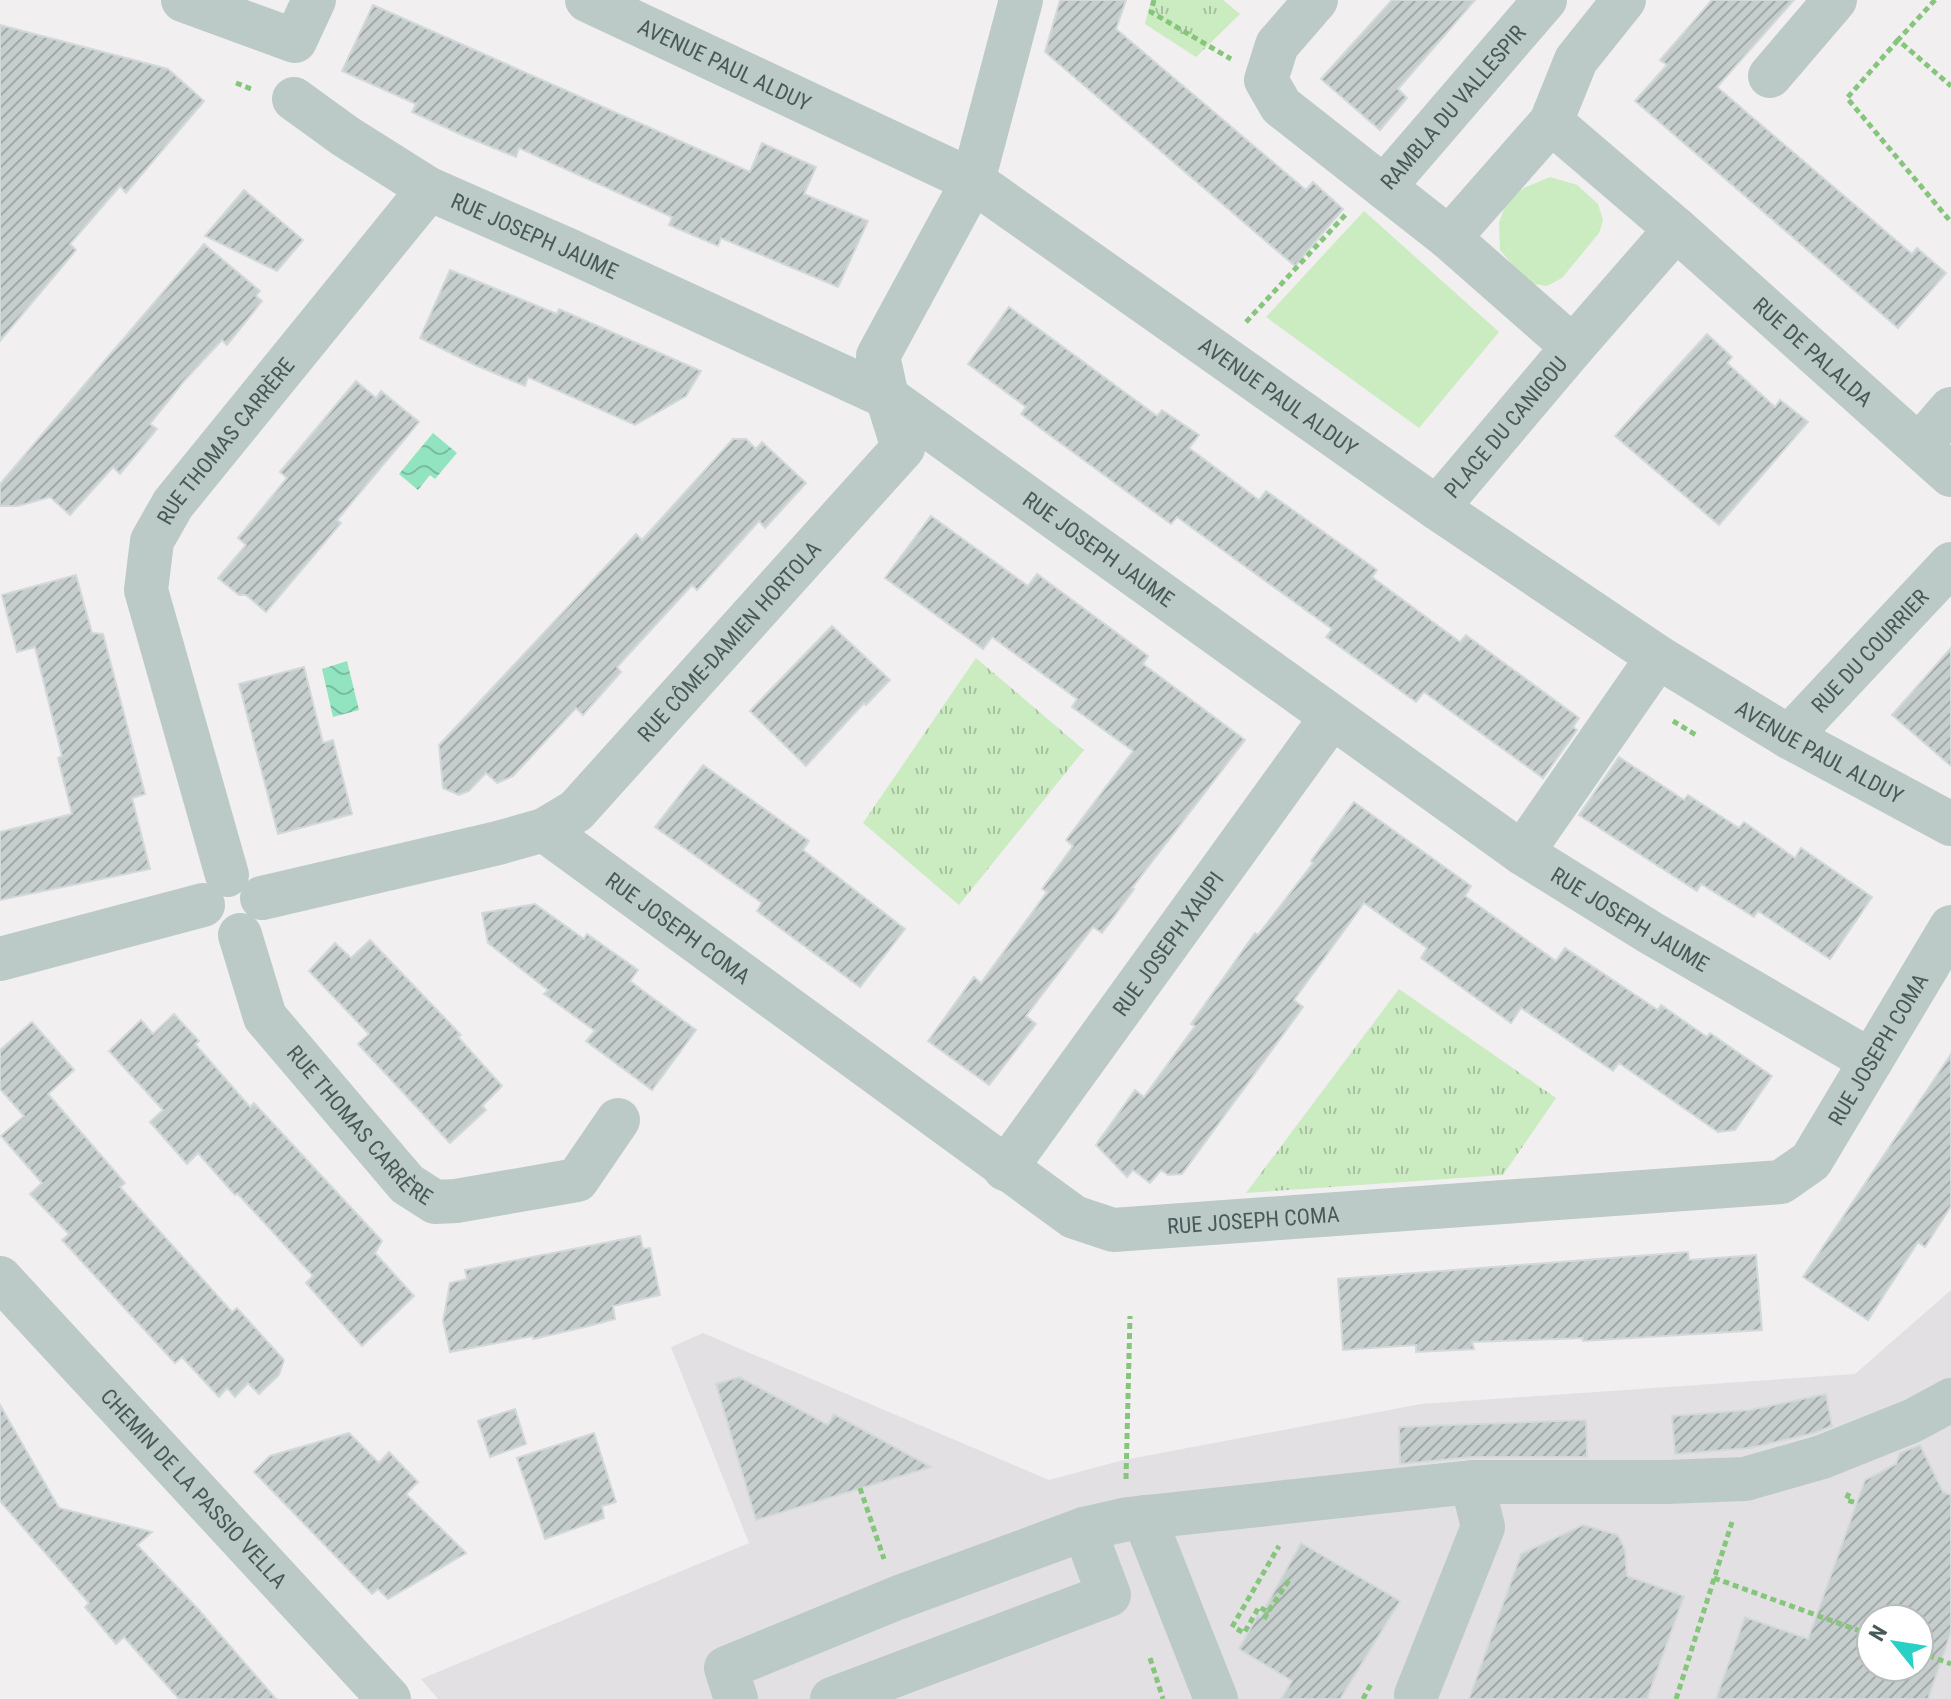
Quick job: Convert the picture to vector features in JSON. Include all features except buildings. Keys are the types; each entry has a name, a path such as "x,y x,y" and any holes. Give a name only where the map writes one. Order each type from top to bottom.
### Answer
{"street":[{"path":"183,0 295,41 314,0"},
{"name":"AVENUE PAUL ALDUY","path":"587,0 973,181 1437,508 1658,657 1789,737 1951,824"},
{"name":"RUE CÔME-DAMIEN HORTOLA","path":"262,898 544,830 576,811 903,448 878,356 973,181 1021,0"},
{"path":"1316,0 1277,45 1266,80 1281,106 1380,184"},
{"name":"RAMBLA DU VALLESPIR","path":"1449,238 1380,184 1545,0"},
{"path":"1449,238 1551,122 1576,60 1624,0"},
{"path":"1770,76 1835,0"},
{"name":"RUE JOSEPH JAUME","path":"294,99 345,136 429,189 887,397 1522,853 1651,933 1871,1061"},
{"path":"1551,122 1676,229"},
{"name":"RUE THOMAS CARRÈRE","path":"215,890 146,590 152,541 173,504 429,189"},
{"name":"PLACE DU CANIGOU","path":"1437,508 1676,229"},
{"name":"RUE DE PALALDA","path":"1676,229 1951,475"},
{"name":"PLACE DU CANIGOU","path":"1449,238 1573,347"},
{"path":"1919,446 1951,409"},
{"name":"RUE DU COURRIER","path":"1789,737 1951,564"},
{"path":"1522,853 1658,657"},
{"name":"RUE JOSEPH XAUPI","path":"1005,1169 1331,718"},
{"name":"RUE JOSEPH COMA","path":"544,830 1005,1169 1074,1217 1113,1230 1781,1182 1811,1161 1951,927"},
{"path":"0,959 215,890 240,875 253,881 262,898 261,918 252,929 240,935 226,935 214,929 206,918 215,890"},
{"name":"RUE THOMAS CARRÈRE","path":"240,935 265,1017 407,1184 435,1202 577,1180 618,1120"},
{"name":"CHEMIN DE LA PASSIO VELLA","path":"0,1278 389,1699"},
{"path":"736,1699 726,1668 897,1598 1084,1529 1144,1517 1472,1482 1745,1479 1822,1457 1912,1421 1951,1400"},
{"path":"1416,1695 1483,1527 1472,1482"},
{"path":"1144,1517 1210,1685"},
{"path":"832,1699 1109,1595 1084,1529"}],"path":[{"path":"1154,0 1151,12 1266,80"},
{"path":"1935,0 1847,98 1951,222"},
{"path":"1898,40 1951,86"},
{"path":"1246,323 1380,184"},
{"path":"1124,1460 1130,1316"},
{"path":"1676,1699 1745,1479"},
{"path":"860,1488 897,1598"},
{"path":"1210,1685 1306,1500"},
{"path":"1264,1619 1291,1577"},
{"path":"1714,1578 1855,1629"},
{"path":"1244,1633 1259,1607 1268,1612"},
{"path":"1146,1646 1163,1699"}],"shaded area":[{"path":"1951,1290 1951,1699 438,1699 421,1679 749,1543 671,1347 703,1333 1049,1480 1124,1460 1421,1404 1855,1374"}],"green space":[{"path":"1151,0 1223,0 1240,14 1196,57 1145,24"},
{"path":"1550,177 1577,185 1598,204 1603,220 1599,233 1562,278 1547,286 1528,283 1500,250 1499,223 1507,200 1524,188"},
{"path":"1364,211 1499,332 1419,428 1266,317"},
{"path":"976,658 1084,750 959,905 863,823"},
{"path":"1399,989 1556,1098 1503,1175 1246,1193"}],"water":[{"path":"433,433 457,453 435,479 430,475 418,490 399,474"},
{"path":"347,661 359,710 333,717 322,669"}]}
